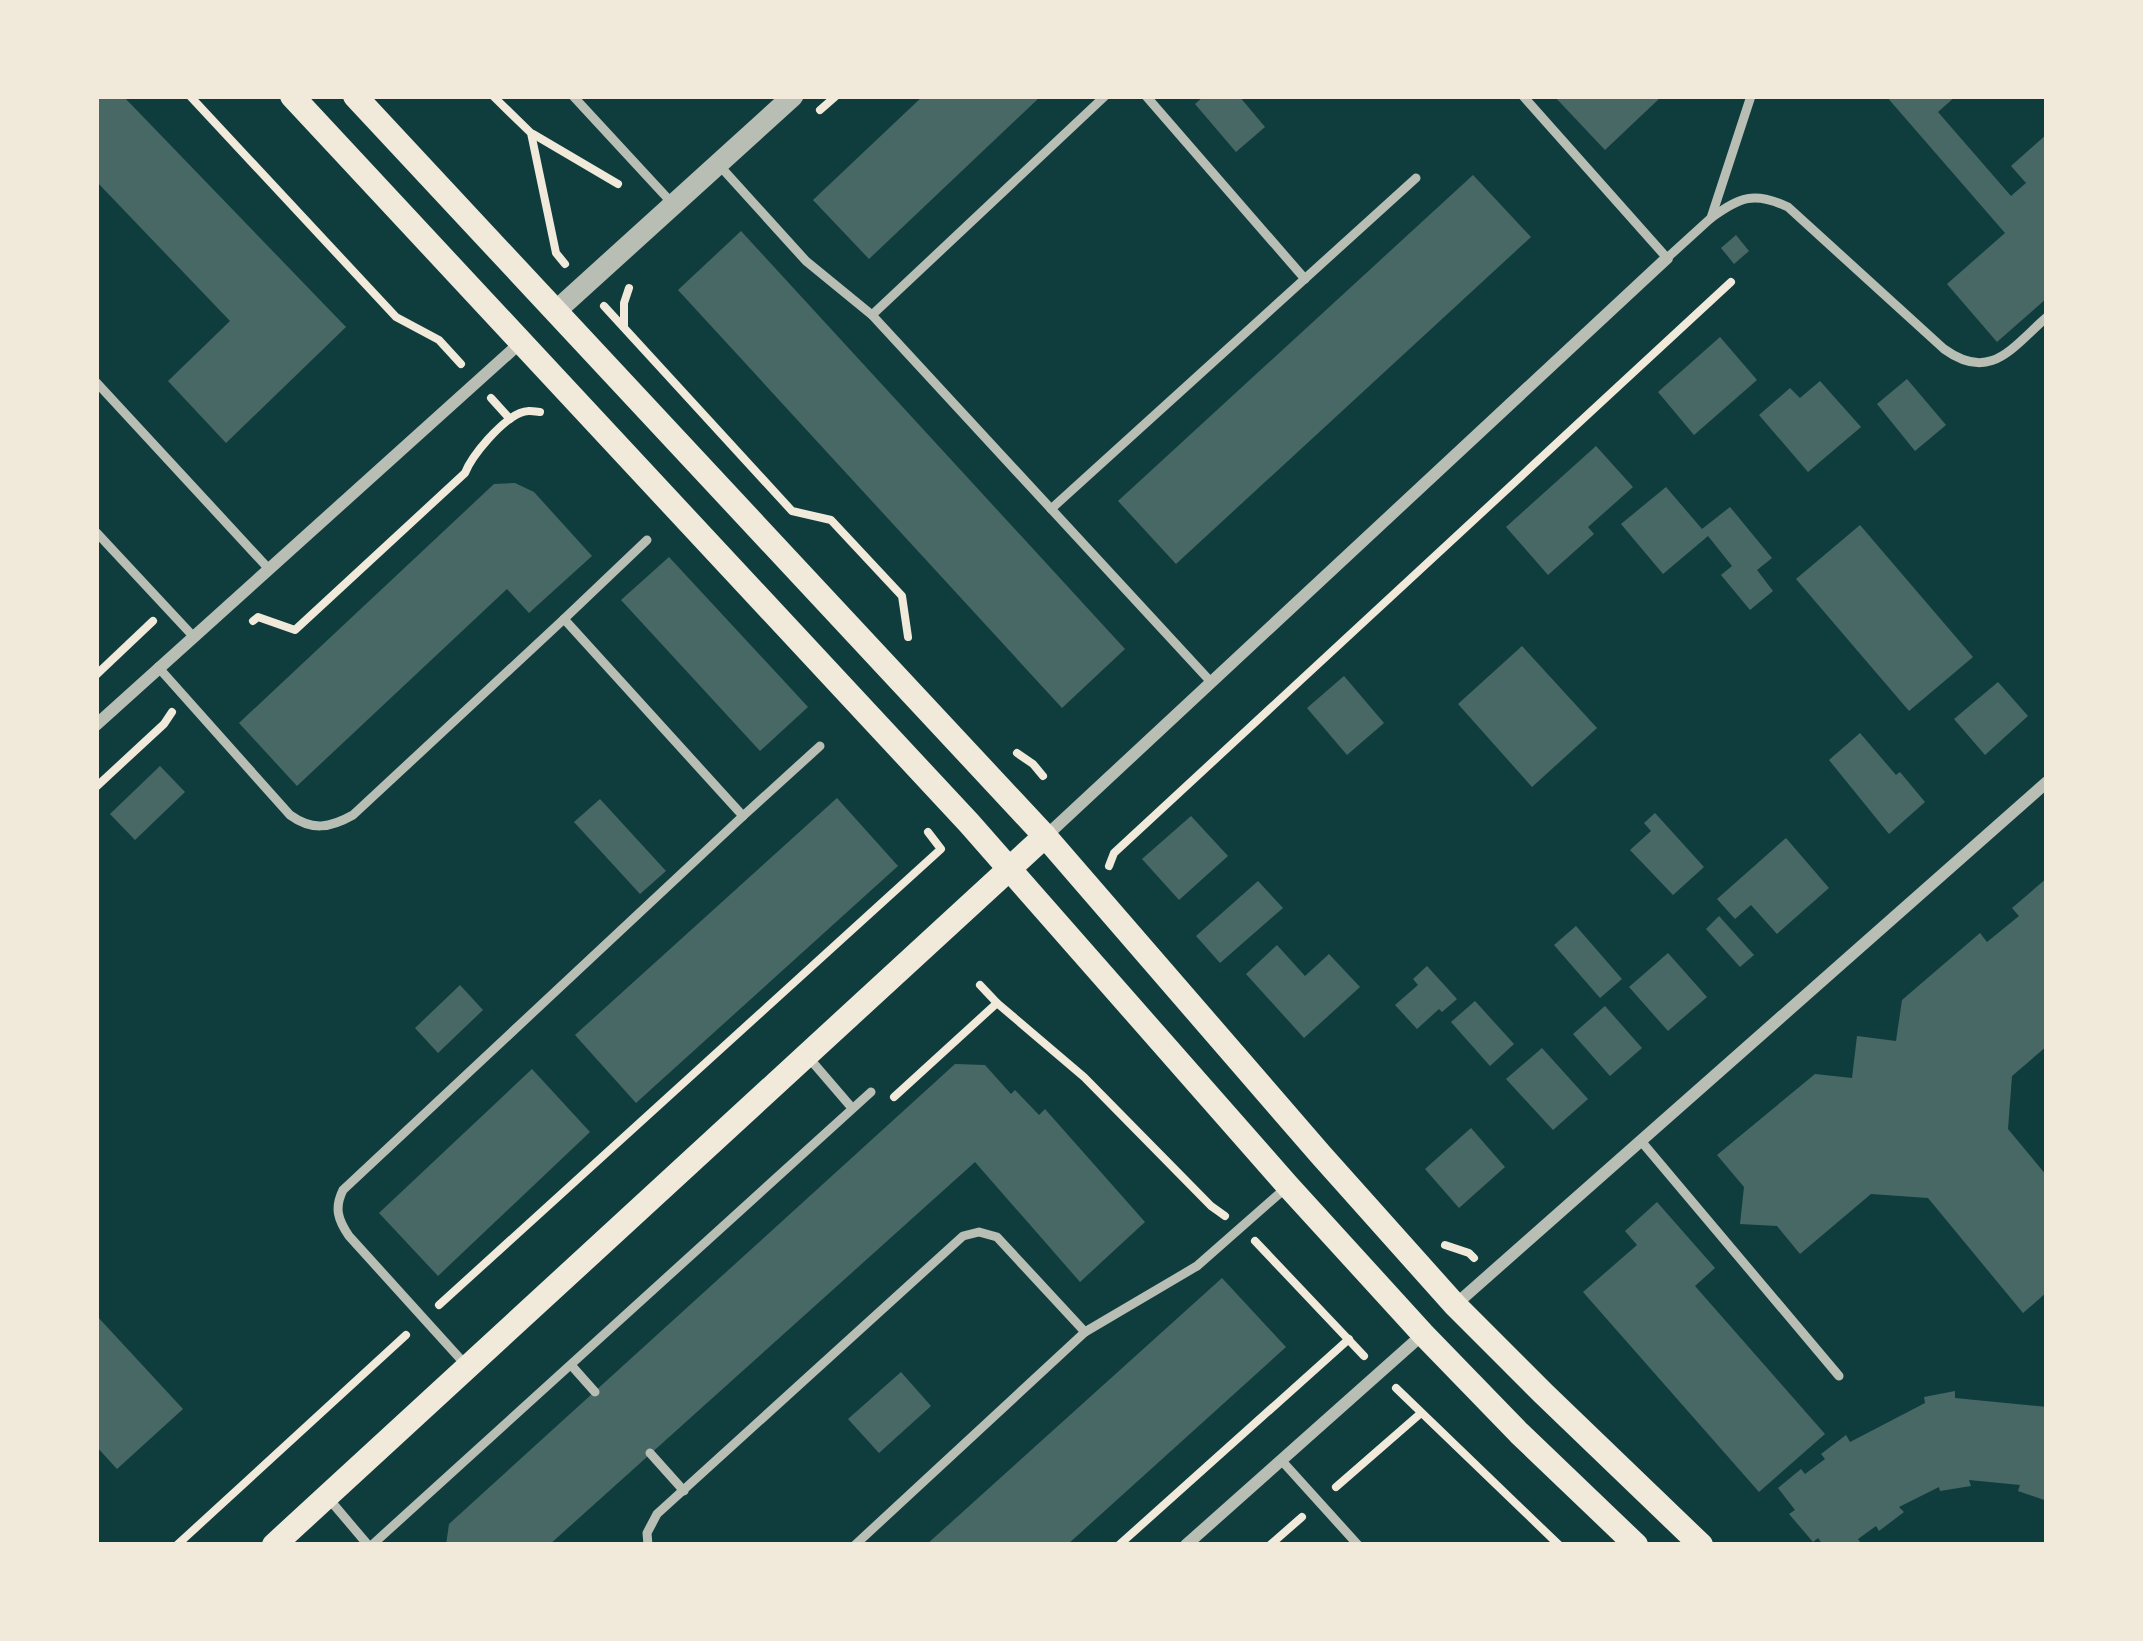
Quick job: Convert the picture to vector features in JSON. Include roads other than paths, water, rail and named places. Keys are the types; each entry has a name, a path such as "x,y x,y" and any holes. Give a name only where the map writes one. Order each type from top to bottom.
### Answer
{"main road":[{"path":"292,96 1010,869 1423,1334 1636,1545"},
{"path":"356,96 1045,836 1455,1305 1701,1545"},
{"path":"274,1545 1045,836"}],"street":[{"path":"556,311 793,96"},
{"path":"1045,836 1667,259"},
{"path":"96,725 521,342"},
{"path":"1455,1305 2047,782"},
{"path":"1186,1545 1423,1334"}],"lane":[{"path":"573,96 674,205"},
{"path":"872,315 1105,96"},
{"path":"1146,96 1305,279"},
{"path":"1523,96 1667,259 1731,203 1749,197 1770,199 1788,207 1960,361 1996,360 2047,317"},
{"path":"1711,218 1751,96"},
{"path":"718,164 806,261 872,315 1211,682"},
{"path":"1051,509 1416,178"},
{"path":"96,382 268,568"},
{"path":"96,532 193,635"},
{"path":"158,667 290,815 310,826 331,825 353,815 647,540"},
{"path":"564,619 743,816"},
{"path":"468,1367 342,1226 337,1206 343,1190 820,746"},
{"path":"807,1056 852,1108"},
{"path":"326,1497 370,1545 871,1092"},
{"path":"1641,1141 1839,1376"},
{"path":"855,1545 1085,1332 1197,1266 1288,1186"},
{"path":"648,1545 647,1533 657,1514 963,1237 980,1232 997,1237 1085,1332"},
{"path":"571,1365 595,1392"},
{"path":"650,1454 684,1491"},
{"path":"1282,1461 1358,1545"}]}
